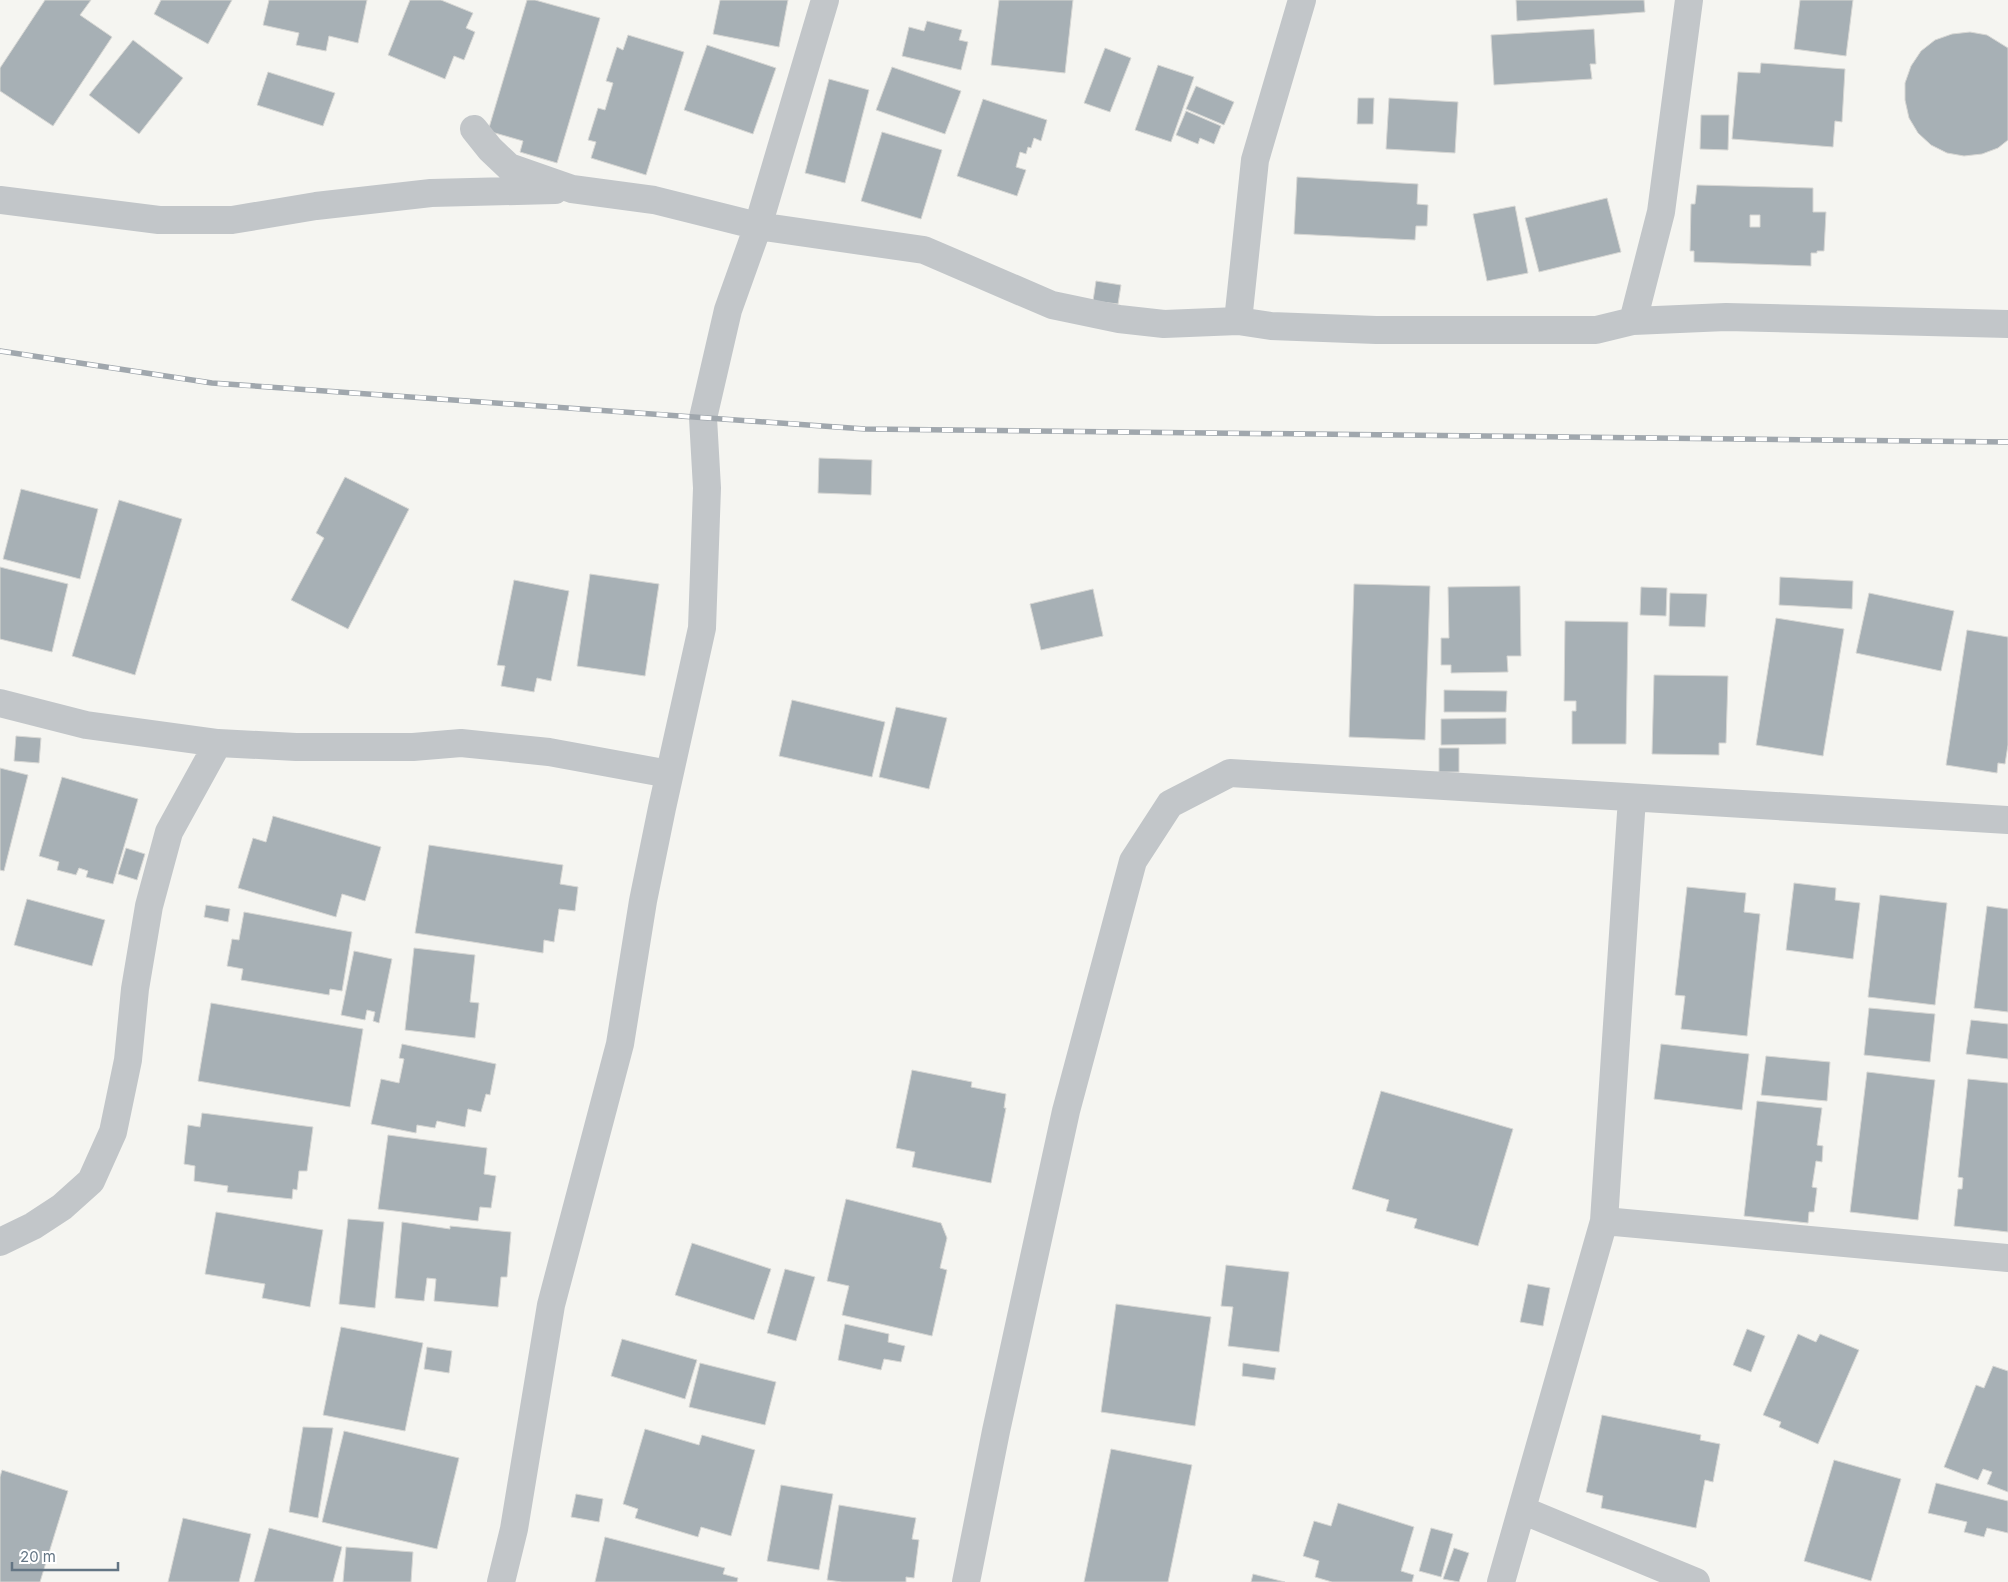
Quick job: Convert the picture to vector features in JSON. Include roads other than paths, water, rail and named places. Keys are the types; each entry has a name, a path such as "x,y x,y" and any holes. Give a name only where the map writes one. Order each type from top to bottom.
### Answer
{"street":[{"path":"501,1582 514,1529 551,1305 620,1044 643,902 702,628 707,488 703,418 728,310 758,226 825,0"},
{"path":"1238,321 1255,160 1302,0"},
{"path":"1634,321 1661,212 1689,0"},
{"path":"474,129 490,150 509,167 572,189"},
{"path":"0,200 159,220 232,220 316,206 431,193 572,189 654,200 758,226 924,250 1052,305 1119,319 1164,324 1238,321 1271,326 1376,330 1596,330 1634,321 1726,317 2008,324"},
{"path":"0,704 86,725 218,743 296,747 413,747 461,743 549,752 670,774"},
{"path":"0,1242 33,1226 62,1208 91,1182 114,1132 128,1060 135,989 149,906 170,832 218,743"},
{"path":"966,1582 996,1431 1066,1111 1133,861 1170,804 1230,773 2008,820"},
{"path":"1502,1582 1604,1221 1632,798"},
{"path":"1604,1221 2008,1258"},
{"path":"1522,1510 1696,1582"}],"railway":[{"path":"0,351 212,383 865,429 2008,442"}]}
